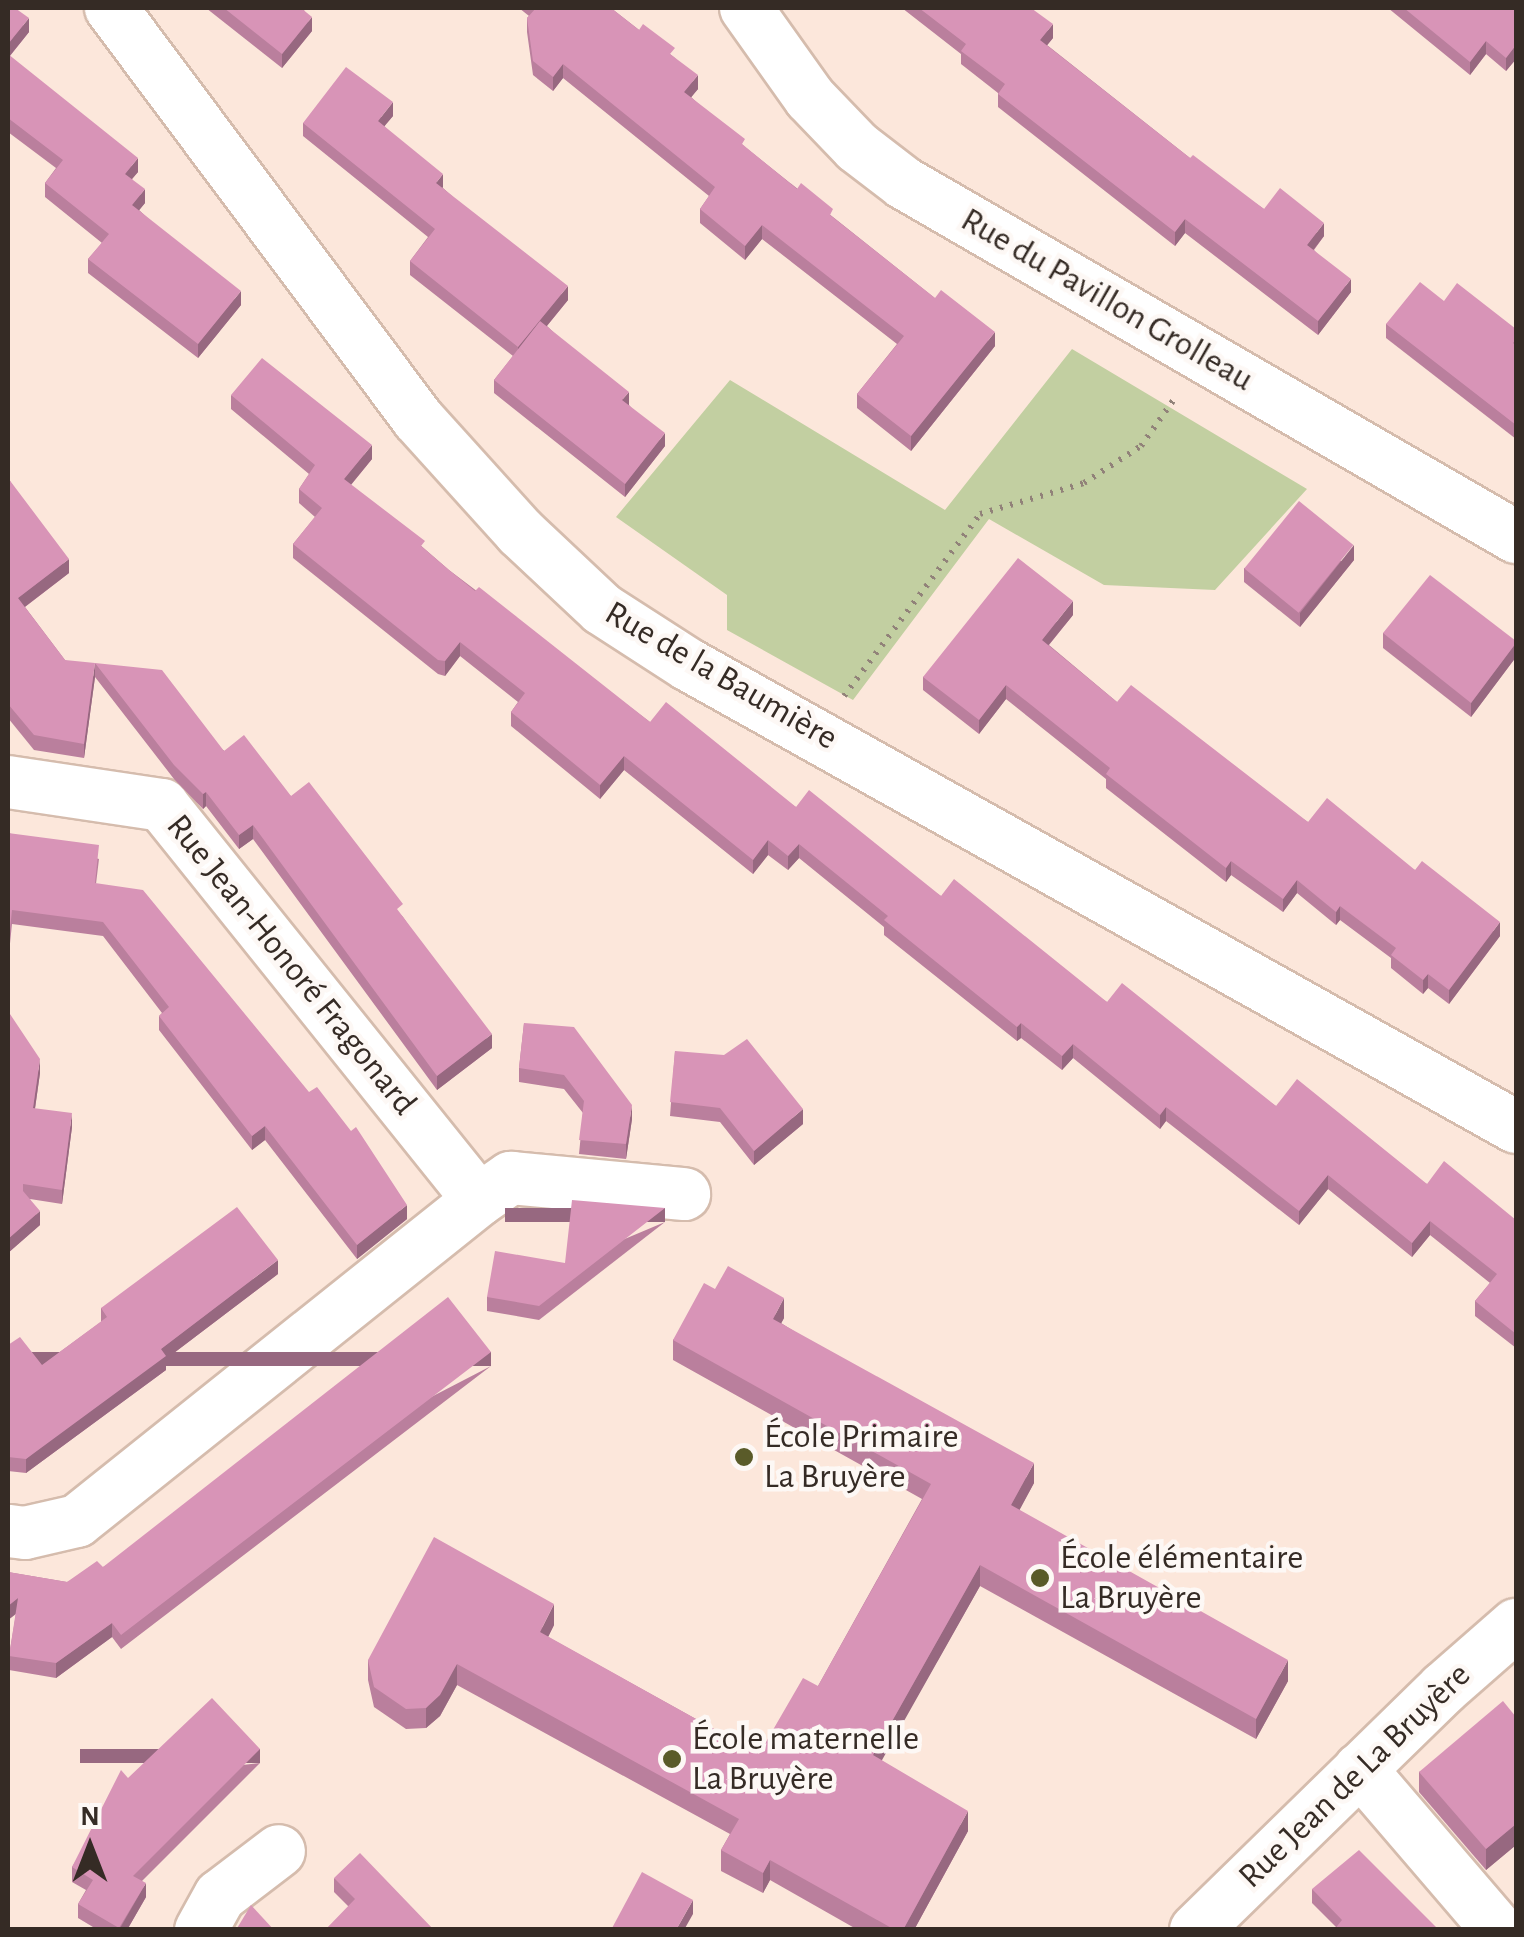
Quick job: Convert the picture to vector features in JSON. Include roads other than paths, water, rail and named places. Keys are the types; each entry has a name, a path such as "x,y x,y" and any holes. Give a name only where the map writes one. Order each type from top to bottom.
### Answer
{"street":[{"name":"Rue de la Baumière","path":"111,8 418,418 520,532 602,608 689,666 817,733 1516,1126"},
{"name":"Rue du Pavillon Grolleau","path":"746,8 810,98 857,147 904,183 1516,537"},
{"name":"Rue Jean-Honoré Fragonard","path":"8,782 162,805 480,1200"},
{"path":"8,1531 25,1534 77,1521 511,1178 684,1194"},
{"name":"Rue Jean de La Bruyère","path":"1196,1930 1360,1768 1516,1625"},
{"path":"1360,1768 1498,1930"},
{"path":"201,1930 220,1896 279,1851"}],"place":[{"name":"École Primaire La Bruyère","path":"744,1457"},
{"name":"École élémentaire La Bruyère","path":"1040,1578"},
{"name":"École maternelle La Bruyère","path":"672,1759"}]}
